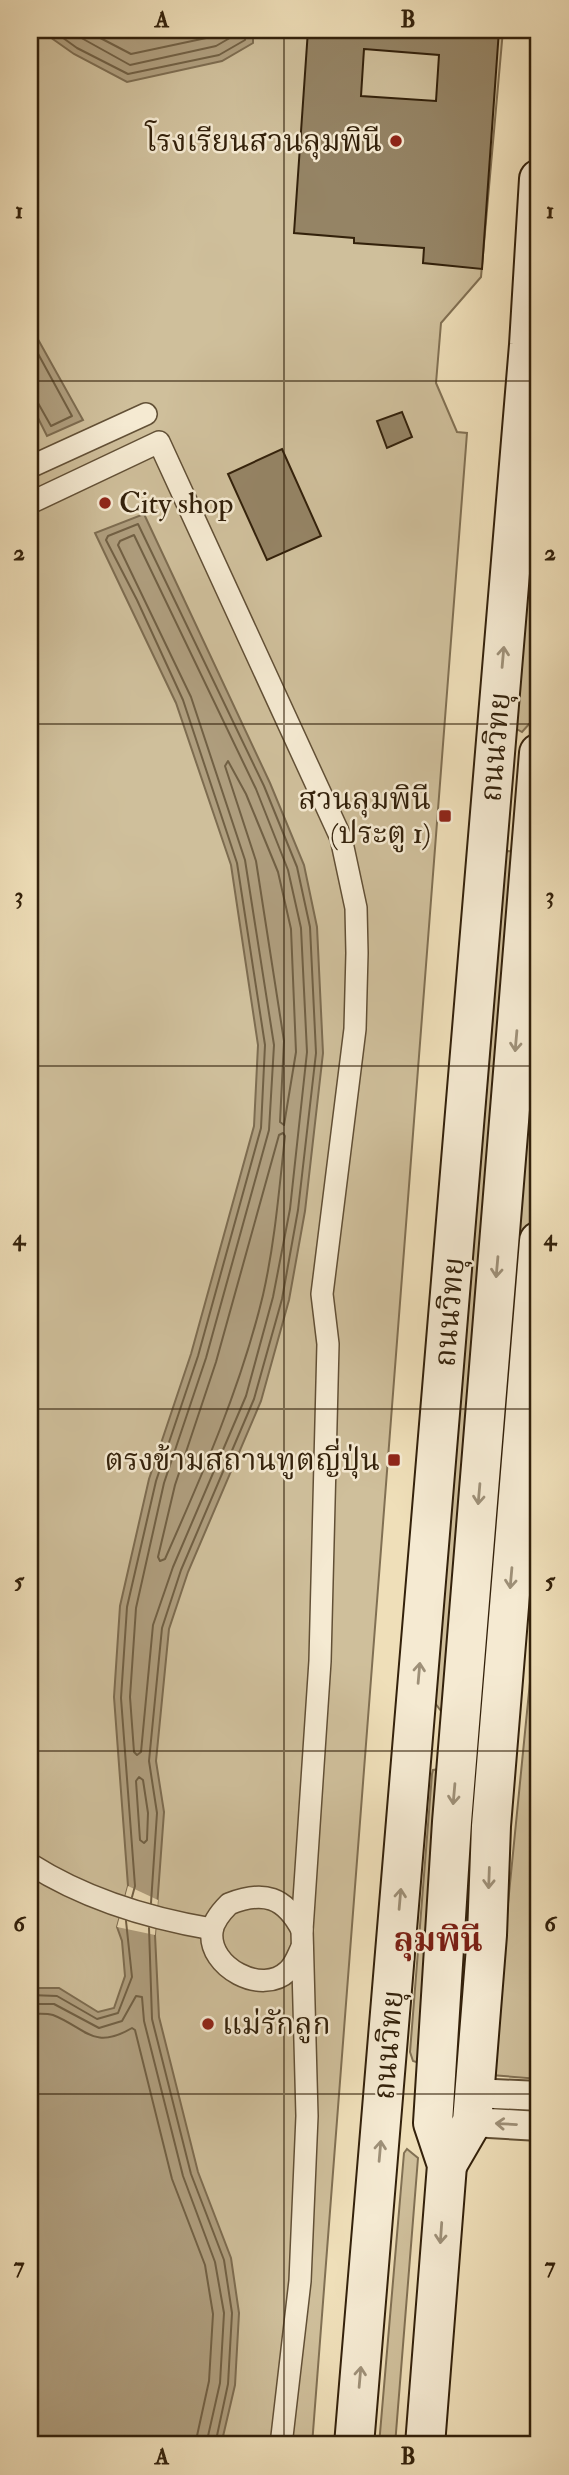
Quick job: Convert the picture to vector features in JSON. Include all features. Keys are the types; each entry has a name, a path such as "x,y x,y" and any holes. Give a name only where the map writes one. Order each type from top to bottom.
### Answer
{"main road":[{"name":"ถนนวิทยุ","path":"354,2445 493,774 539,179"},
{"name":"ถนนวิทยุ","path":"447,2165 433,2123 458,1752 539,770"},
{"path":"493,774 539,770"},
{"name":"ถนนวิทยุ","path":"425,2445 447,2165 473,2107 497,1755 532,1404 539,1241"},
{"path":"413,1748 497,1755"},
{"path":"385,2088 436,2091 473,2107"}],"street":[{"path":"30,467 146,414"},
{"path":"30,503 159,442 341,838 356,908 355,1029 322,1294 328,1344 320,1661 302,1937 307,2116 300,2281 281,2445"},
{"path":"30,1864 70,1887 122,1908 156,1920 212,1929"},
{"path":"257,1897 274,1899 286,1906 302,1937 288,1972 262,1980 239,1974 226,1966 212,1942 212,1929 229,1904 257,1897"},
{"path":"473,2107 539,2096"},
{"path":"473,2107 539,2126"}],"shaded area":[{"path":"30,30 503,30 481,277 441,323 436,383 457,432 467,433 312,2445 30,2445"},
{"path":"539,425 539,605 531,722 522,732 515,728"},
{"path":"508,851 517,852 522,880 506,917 502,1017 447,1708 441,1711 435,1703 494,1000 502,855"},
{"path":"539,896 539,1130 497,1654 490,1661 484,1658"},
{"path":"539,1591 539,2079 491,2075"},
{"path":"441,1769 419,2063 413,2061 410,2052 432,1774 433,1770"},
{"path":"480,1788 459,2061 454,2056 473,1795"},
{"path":"407,2149 418,2158 395,2445 379,2445 404,2153"}],"water":[{"path":"40,30 253,30 253,43 222,61 127,82 74,54"},
{"path":"30,325 83,420 47,436 30,402"},
{"path":"144,514 270,783 304,865 317,927 323,1053 305,1211 289,1300 261,1401 188,1572 169,1629 156,1761 164,1812 155,1935 159,2017 198,2172 231,2258 239,2313 235,2385 221,2445 30,2445 30,1988 59,1988 98,2012 114,2008 125,1976 122,1941 117,1927 128,1886 114,1697 120,1606 149,1479 191,1354 254,1126 258,1045 231,865 176,703 95,533"}],"pier":[{"path":"128,1886 158,1900 155,1935 117,1927"}],"building":[{"name":"โรงเรียนสวนลุมพินี","path":"308,30 499,30 482,269 423,263 424,248 354,243 354,238 294,233","holes":["364,49 439,55 436,101 361,96"]},
{"path":"402,412 412,437 387,448 377,421"},
{"path":"282,449 321,536 267,560 228,474"}],"place":[{"name":"โรงเรียนสวนลุมพินี","path":"396,141"},
{"name":"City shop","path":"105,503"},
{"name":"สวนลุมพินี (ประตู 1)","path":"445,816"},
{"name":"ตรงข้ามสถานทูตญี่ปุ่น","path":"394,1460"},
{"name":"แม่รักลูก","path":"208,2024"}],"district":[{"name":"ลุมพินี","path":"438,1939"}]}
